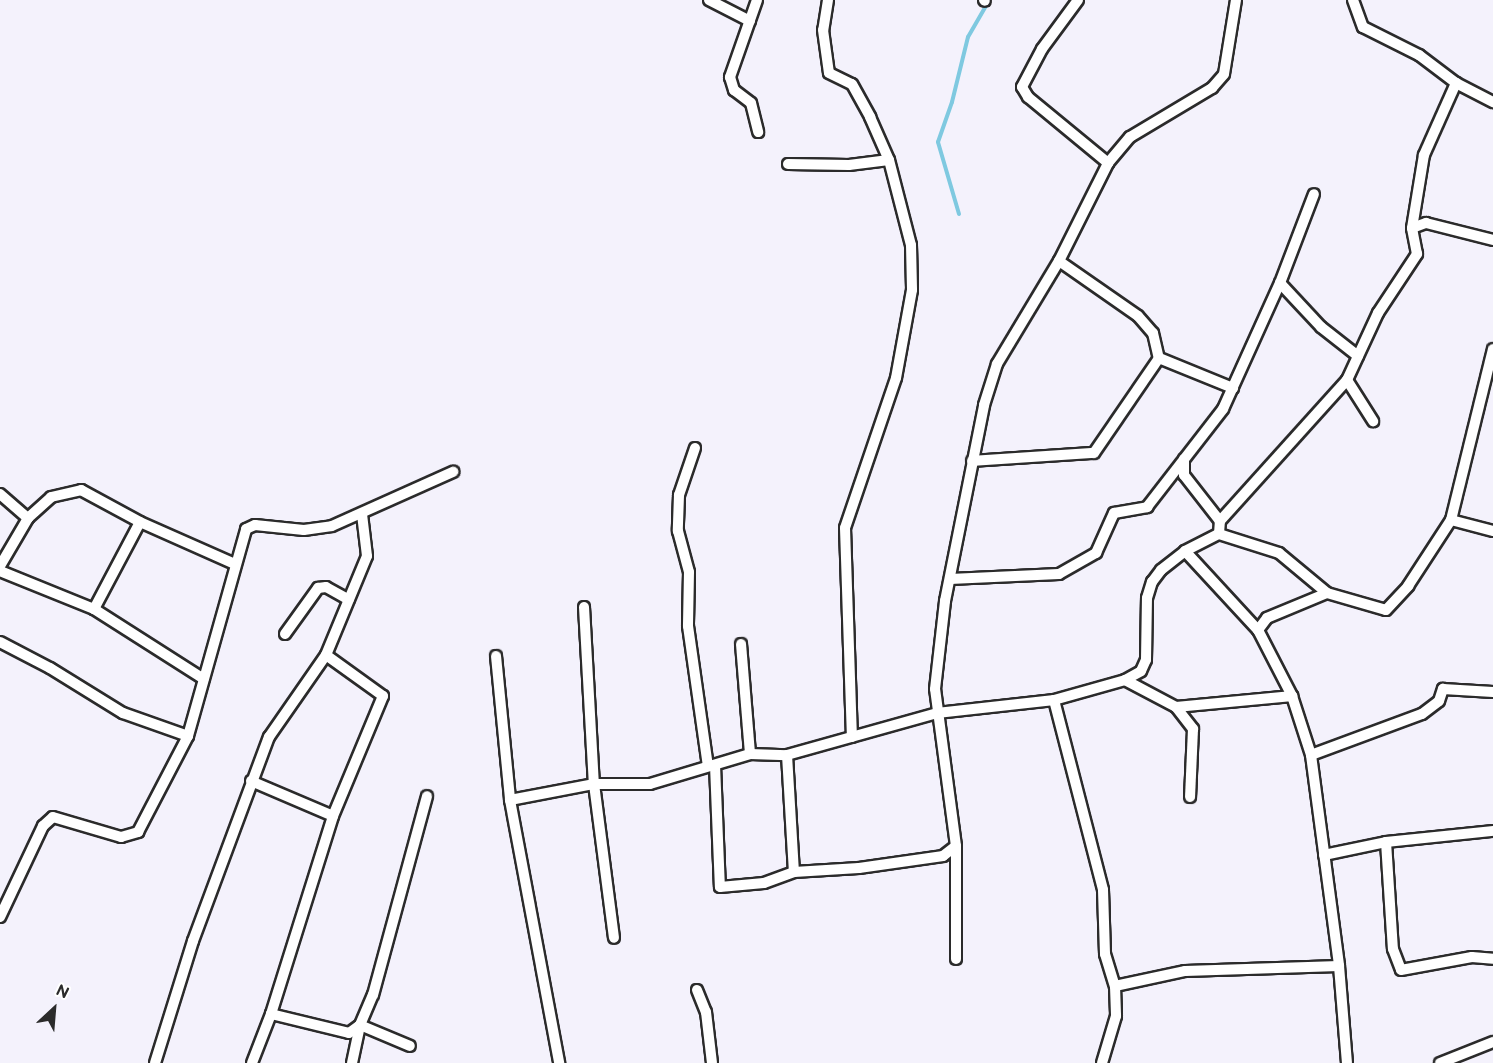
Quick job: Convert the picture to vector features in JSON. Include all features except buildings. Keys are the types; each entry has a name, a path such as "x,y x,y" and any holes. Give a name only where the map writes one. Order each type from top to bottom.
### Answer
{"street":[{"path":"709,0 750,21"},
{"path":"757,0 730,77 734,90 752,103 758,132"},
{"path":"828,0 824,30 829,73 852,84 889,160 911,245 912,290 896,378 845,528 852,737"},
{"path":"1077,0 1042,50 1022,87 1028,97 1108,163"},
{"path":"956,959 956,846 935,689 950,579 972,461 997,364 1059,261 1108,163 1131,137 1212,88 1224,74 1236,0"},
{"path":"1353,0 1363,27 1419,55 1455,83 1493,102"},
{"path":"1219,534 1220,521 1347,380 1378,313 1417,254 1412,228 1424,155 1455,83"},
{"path":"788,164 849,165 889,160"},
{"path":"950,579 1059,574 1096,553 1114,513 1147,507 1223,409 1280,283 1314,194"},
{"path":"1412,228 1426,223 1493,240"},
{"path":"972,461 1094,453 1159,358 1153,333 1138,316 1059,261"},
{"path":"1280,283 1321,327 1358,356"},
{"path":"510,800 594,784 650,784 750,754 787,755 937,713 1054,700 1125,680 1141,671 1146,660 1147,598 1152,582 1161,570 1185,551 1219,534 1280,553 1327,593 1386,610 1408,586 1451,519 1493,349"},
{"path":"1159,358 1233,388"},
{"path":"1347,380 1373,421"},
{"path":"1483,392 1493,399"},
{"path":"695,448 679,495 678,531 689,572 688,626 712,765 720,887 764,883 794,872 859,868 943,856 956,846"},
{"path":"1184,459 1184,475 1220,521"},
{"path":"0,917 43,826 53,817 121,837 138,832 188,736 243,535 255,525 304,530 332,526 453,472"},
{"path":"0,566 28,518 51,497 81,490 140,522 235,564"},
{"path":"0,495 28,518"},
{"path":"155,1063 192,941 269,737 326,655 367,556 362,514"},
{"path":"1451,519 1493,531"},
{"path":"94,609 140,522"},
{"path":"1185,551 1258,630 1292,696 1311,755 1339,966 1347,1063"},
{"path":"0,571 94,609 165,651 204,679"},
{"path":"285,634 318,588 326,587 348,600"},
{"path":"1258,630 1267,618 1327,593"},
{"path":"584,607 594,784 614,938"},
{"path":"0,642 50,668 123,713 188,736"},
{"path":"741,644 750,754"},
{"path":"252,1063 272,1014 333,816 383,696 326,655"},
{"path":"496,656 510,800 559,1063"},
{"path":"1125,680 1176,707 1193,729 1190,797"},
{"path":"1311,755 1422,714 1439,701 1443,689 1493,692"},
{"path":"1176,707 1292,696"},
{"path":"1054,700 1103,890 1105,954 1115,986 1116,1016 1102,1063"},
{"path":"787,755 794,872"},
{"path":"251,781 333,816"},
{"path":"352,1063 360,1025 373,995 427,796"},
{"path":"1324,855 1386,842 1493,831"},
{"path":"1386,842 1393,949 1401,970 1472,957 1493,959"},
{"path":"1115,986 1185,971 1339,966"},
{"path":"698,990 706,1012 712,1063"},
{"path":"272,1014 349,1033 360,1025"},
{"path":"360,1025 410,1046"},
{"path":"1440,1063 1493,1042"}],"waterway":[{"path":"959,214 938,142 952,102 968,37 988,3"}]}
